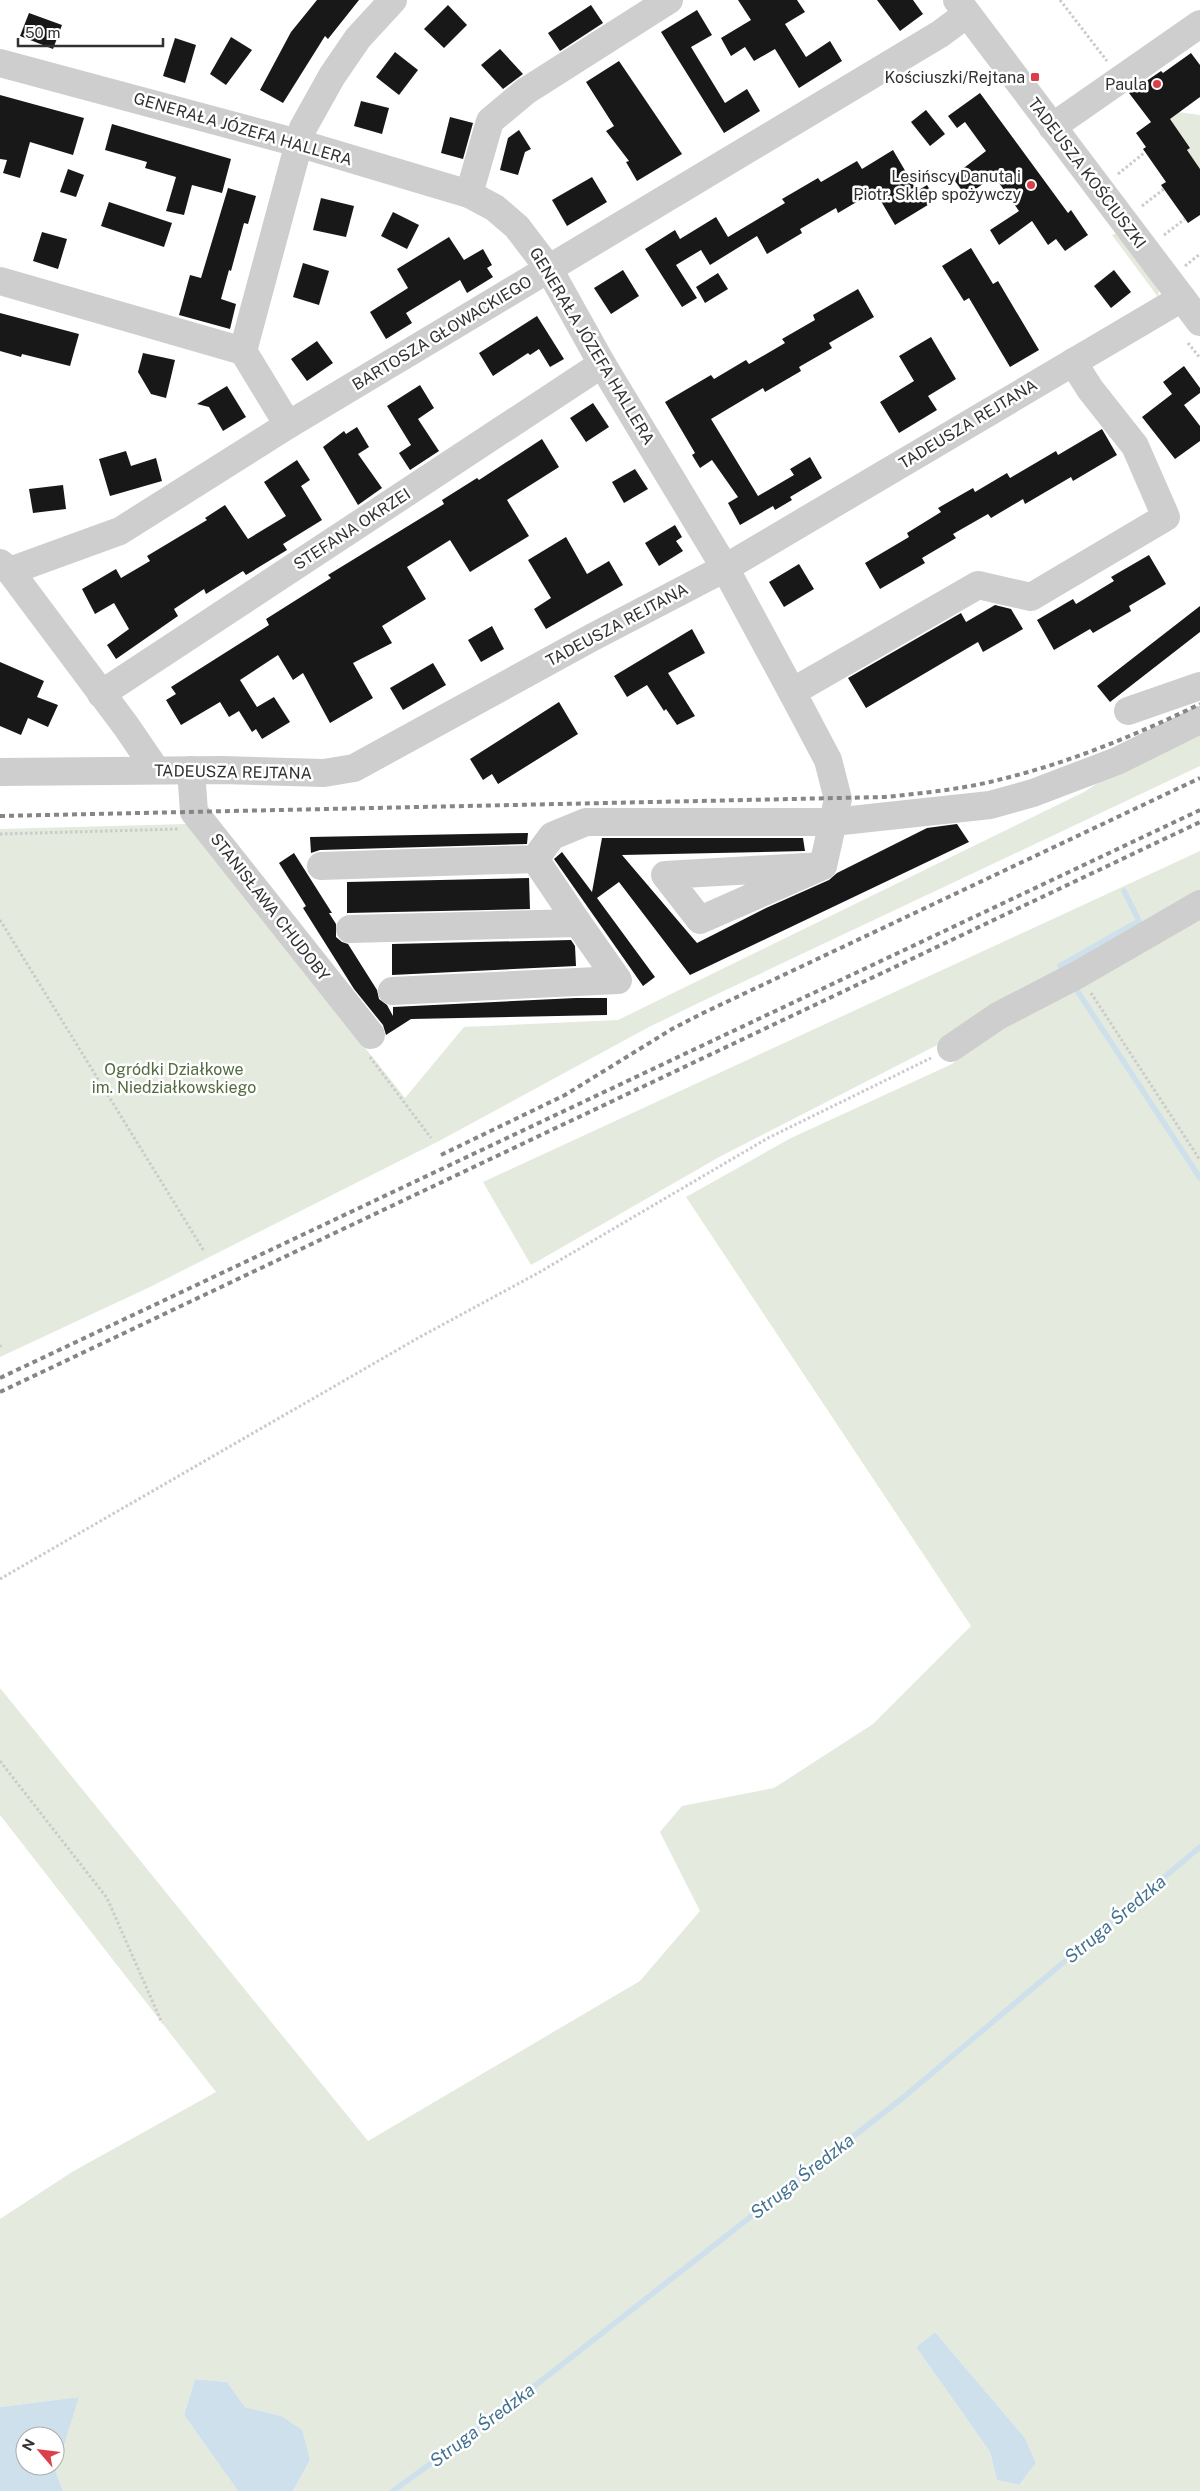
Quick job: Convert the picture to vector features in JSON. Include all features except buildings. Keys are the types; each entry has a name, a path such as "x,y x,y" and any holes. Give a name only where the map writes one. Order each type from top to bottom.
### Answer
{"street":[{"path":"243,351 302,128 332,76 358,38 394,0"},
{"path":"469,194 490,121 526,91 669,0"},
{"name":"TADEUSZA KOŚCIUSZKI","path":"962,7 1200,322"},
{"name":"BARTOSZA GŁOWACKIEGO","path":"5,567 120,531 288,425 940,34 962,7"},
{"path":"1052,127 1200,24"},
{"name":"GENERAŁA JÓZEFA HALLERA","path":"0,63 298,143 469,194 495,208 517,227 549,269 602,364 725,568 828,760 838,799 823,866"},
{"path":"0,281 243,351 288,425"},
{"name":"TADEUSZA REJTANA","path":"0,772 191,770 324,773 354,768 591,638 725,568 1182,298"},
{"path":"792,692 978,584 1031,597 1166,518 1136,446 1090,389 1073,362"},
{"name":"STEFANA OKRZEI","path":"101,694 602,364"},
{"path":"5,567 156,770"},
{"path":"1128,711 1200,686"},
{"path":"535,859 552,836 586,822 833,822 990,805 1033,794 1117,762 1200,720"},
{"path":"191,770 194,812"},
{"name":"STANISŁAWA CHUDOBY","path":"194,812 371,1035"},
{"path":"321,866 535,859"},
{"path":"392,991 618,980 535,859"},
{"path":"813,866 823,866 700,920 665,875 813,866"},
{"path":"951,1048 998,1016 1079,974 1200,904"},
{"path":"350,929 578,923"}],"path":[{"path":"1060,0 1121,79"},
{"path":"1118,174 1144,154"},
{"path":"1142,206 1164,189"},
{"path":"1163,236 1185,219"},
{"path":"1185,266 1200,254"},
{"path":"0,834 183,829 194,812"},
{"path":"0,920 204,1251"},
{"path":"1079,974 1200,1160"},
{"path":"0,1579 418,1338 538,1273 768,1138 951,1048"},
{"path":"0,1761 107,1898 162,2023"}],"green space":[{"path":"1165,112 1200,115 1200,169 1187,150 1190,148"},
{"path":"1118,233 1159,290 1158,297 1112,235"},
{"name":"Ogródki Działkowe im. Niedziałkowskiego","path":"1200,729 1200,766 649,1027 439,1141 150,1287 0,1357 0,829 187,824 405,1098 464,1027 618,1020 1084,792 1124,766"},
{"path":"1200,851 1200,895 947,1040 721,1156 531,1265 483,1182"},
{"path":"1200,911 1200,2491 293,2491 310,2460 281,2416 245,2407 227,2382 195,2379 184,2415 238,2491 63,2491 57,2476 65,2476 65,2443 79,2397 0,2407 0,2219 72,2172 216,2092 0,1815 0,1688 368,2141 640,1981 700,1911 660,1832 682,1806 774,1788 873,1724 971,1626 686,1197 791,1138 952,1064 1002,1020","holes":["935,2332 1025,2438 1036,2463 1019,2485 997,2480 990,2452 916,2347"]}],"water":[{"path":"935,2332 1025,2438 1036,2463 1019,2485 997,2480 990,2452 916,2347"},
{"path":"195,2379 227,2382 245,2407 281,2416 302,2430 310,2460 293,2491 238,2491 184,2415"},
{"path":"79,2397 65,2443 65,2426 15,2426 15,2476 57,2476 63,2491 0,2491 0,2407"}],"waterway":[{"path":"1060,966 1139,921 1124,891"},
{"path":"1078,992 1200,1178"},
{"name":"Struga Średzka","path":"393,2491 500,2413 905,2096 1200,1847"}],"railway":[{"path":"0,816 885,797 959,788 1028,772 1103,747 1200,704"},
{"path":"441,1155 565,1095 672,1029 701,1014 1200,778"},
{"path":"0,1378 1200,810"},
{"path":"0,1392 1200,822"}],"place":[{"name":"Kościuszki/Rejtana","path":"1035,77"},
{"name":"Paula","path":"1157,84"},
{"name":"Lesińscy Danuta i Piotr. Sklep spożywczy","path":"1031,185"}]}
